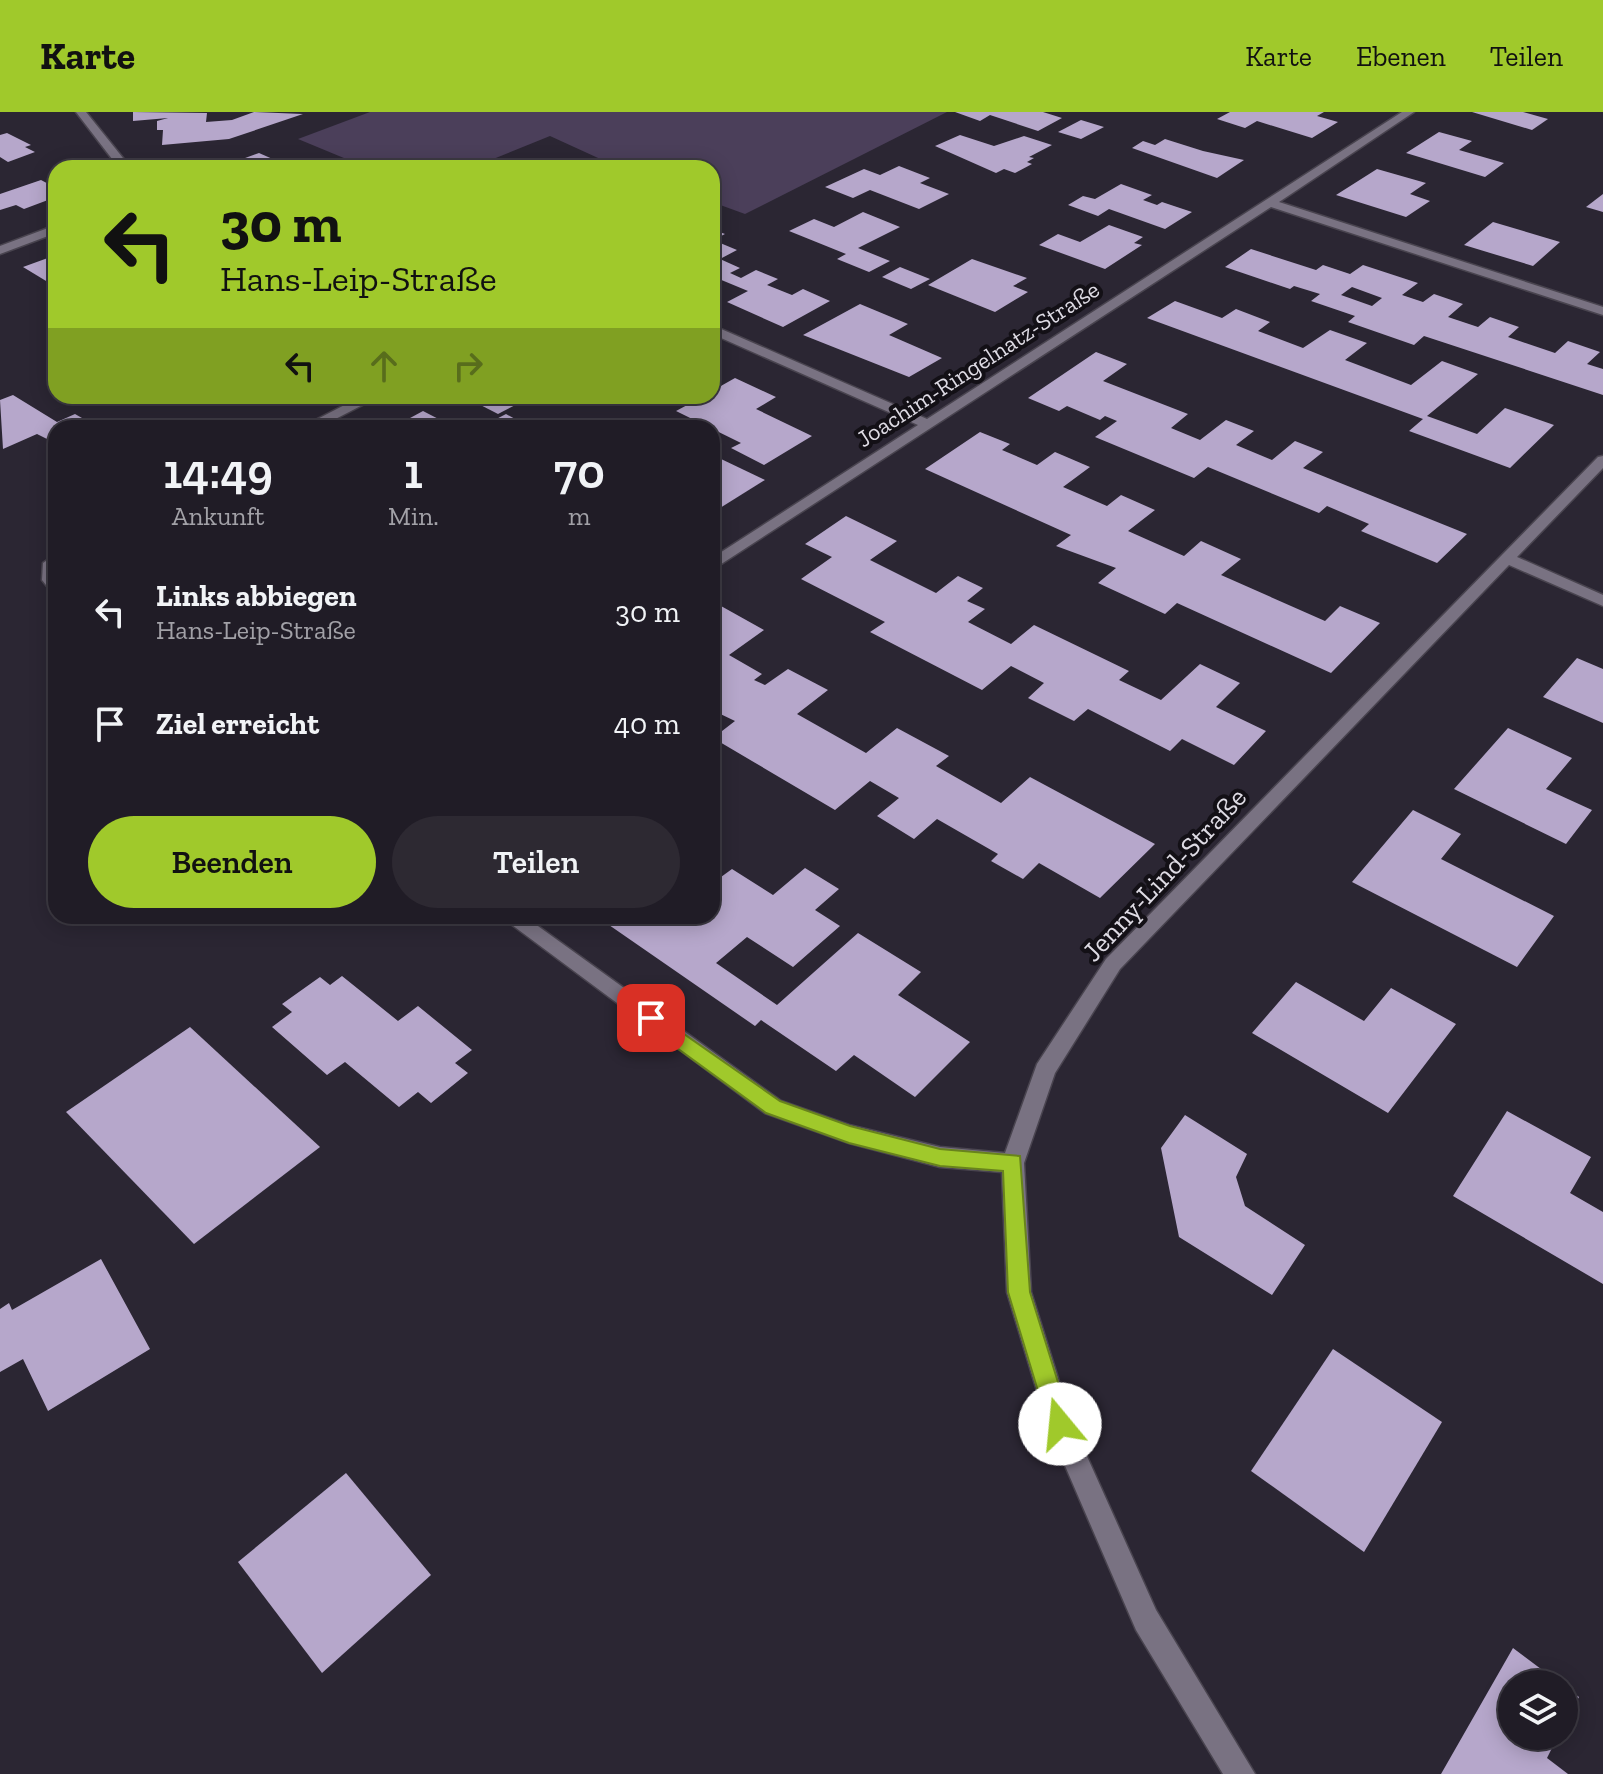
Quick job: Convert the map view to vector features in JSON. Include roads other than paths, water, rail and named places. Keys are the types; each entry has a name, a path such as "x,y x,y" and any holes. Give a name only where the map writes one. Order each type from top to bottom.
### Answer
{"street":[{"path":"81,112 119,160"},
{"name":"Joachim-Ringelnatz-Straße","path":"720,560 1409,112"},
{"path":"1271,203 1603,311"},
{"path":"0,250 48,232"},
{"path":"720,333 927,424"},
{"path":"324,420 356,404"},
{"name":"Jenny-Lind-Straße","path":"1240,1774 1146,1620 1060,1424 1019,1292 1013,1163 1045,1070 1113,964 1603,460"},
{"path":"1508,559 1603,601"},
{"path":"521,924 773,1107 849,1134 940,1157 1013,1163"}]}
